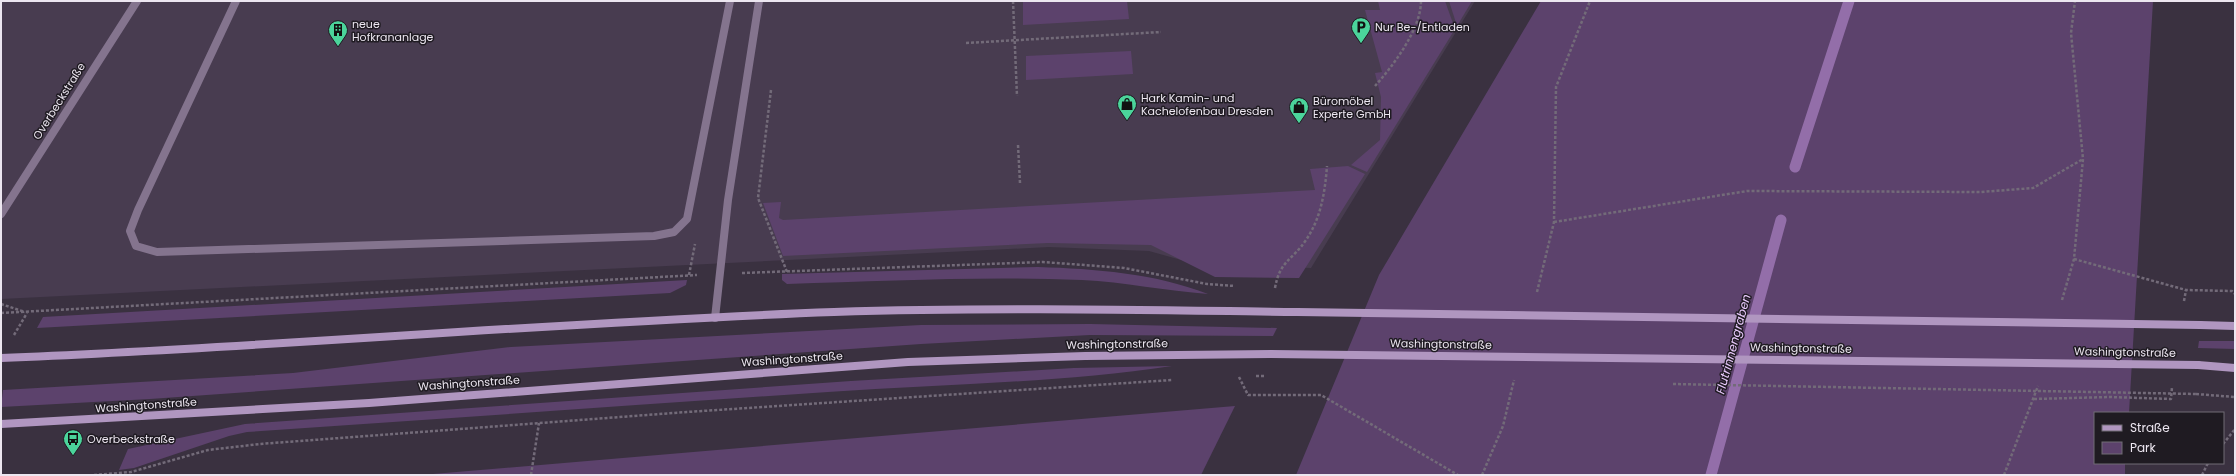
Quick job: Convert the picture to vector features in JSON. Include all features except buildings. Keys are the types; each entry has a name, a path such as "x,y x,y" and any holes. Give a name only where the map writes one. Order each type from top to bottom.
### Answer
{"main road":[{"path":"1,358 412,337 715,318 960,309 1297,312 2235,326"},
{"name":"Washingtonstraße","path":"1,424 95,420 377,402 908,362 1085,356 1270,354 2198,365 2235,368"}],"street":[{"name":"Overbeckstraße","path":"1,214 137,1"},
{"path":"236,1 138,210 130,231 136,246 157,252 654,236 674,232 687,219 730,1"},
{"path":"715,318 728,200 759,1"}],"path":[{"path":"1013,1 1017,96"},
{"path":"1375,86 1397,62 1421,11 1421,1"},
{"path":"1535,298 1554,222 1556,87 1590,1"},
{"path":"2061,303 2074,258 2083,159 2072,33 2075,1"},
{"path":"966,43 1161,32"},
{"path":"771,87 758,198 787,272"},
{"path":"1018,145 1020,183"},
{"path":"1554,222 1747,191 1980,192 2033,188 2083,159"},
{"path":"1275,289 1279,269 1306,240 1316,222 1323,202 1327,166"},
{"path":"2074,258 2186,290 2232,291 2235,294"},
{"path":"1,314 719,274 1043,262 1124,268 1207,284 1237,286"},
{"path":"1268,288 1282,289"},
{"path":"1,304 27,313"},
{"path":"1482,475 1503,426 1516,373"},
{"path":"1250,376 1272,377"},
{"path":"1232,377 1245,377"},
{"path":"1239,377 1248,395 1321,395 1458,475"},
{"path":"94,475 131,472 208,450 687,412 1176,380"},
{"path":"1511,381 1519,381"},
{"path":"1670,384 2196,394 2235,397"},
{"path":"2004,475 2038,384"},
{"path":"531,475 539,423"},
{"path":"2224,443 2235,429"},
{"path":"2202,475 2203,470 2207,464"}],"shaded area":[{"path":"1,1 1475,1 1311,268 1264,266 1210,268 1149,251 1049,247 1,299"}],"green space":[{"path":"1023,1 1127,1 1129,19 1023,25"},
{"path":"1378,1 1445,1 1455,29 1367,172 1351,165 1380,140 1381,97 1375,73 1382,72 1365,10 1380,10"},
{"path":"1449,1 1472,1 1457,26"},
{"path":"1541,1 2153,1 2129,412 2094,412 2094,464 2125,464 2125,475 1296,475 1379,275"},
{"path":"1131,51 1133,74 1026,80 1026,56"},
{"path":"1348,166 1365,174 1299,278 1215,277 1151,245 1048,243 783,256 763,203 781,202 779,218 783,220 1315,190 1310,169"},
{"path":"1038,267 1124,273 1167,281 1208,294 1082,280 971,279 787,284 782,280 782,274"},
{"path":"687,280 686,285 670,293 37,328 43,317"},
{"path":"1090,324 1277,328 1273,336 1090,335 921,344 150,399 1,407 3,390 293,373 511,347 921,325"},
{"path":"2199,341 2235,341 2235,349 2198,348"},
{"path":"1172,366 1129,372 1044,380 871,389 247,432 229,436 134,468 119,470 128,449 245,424 851,381 1074,368"},
{"path":"1235,406 1201,475 421,475"}],"waterway":[{"name":"Flutrinnengraben","path":"1795,167 1849,1"},
{"name":"Flutrinnengraben","path":"1711,475 1781,220"}],"place":[{"name":"Nur Be-/Entladen","path":"1361,44"},
{"name":"neue Hofkrananlage","path":"338,47"},
{"name":"Hark Kamin- und Kachelofenbau Dresden","path":"1127,121"},
{"name":"Büromöbel Experte GmbH","path":"1299,124"},
{"name":"Overbeckstraße","path":"73,456"}]}
